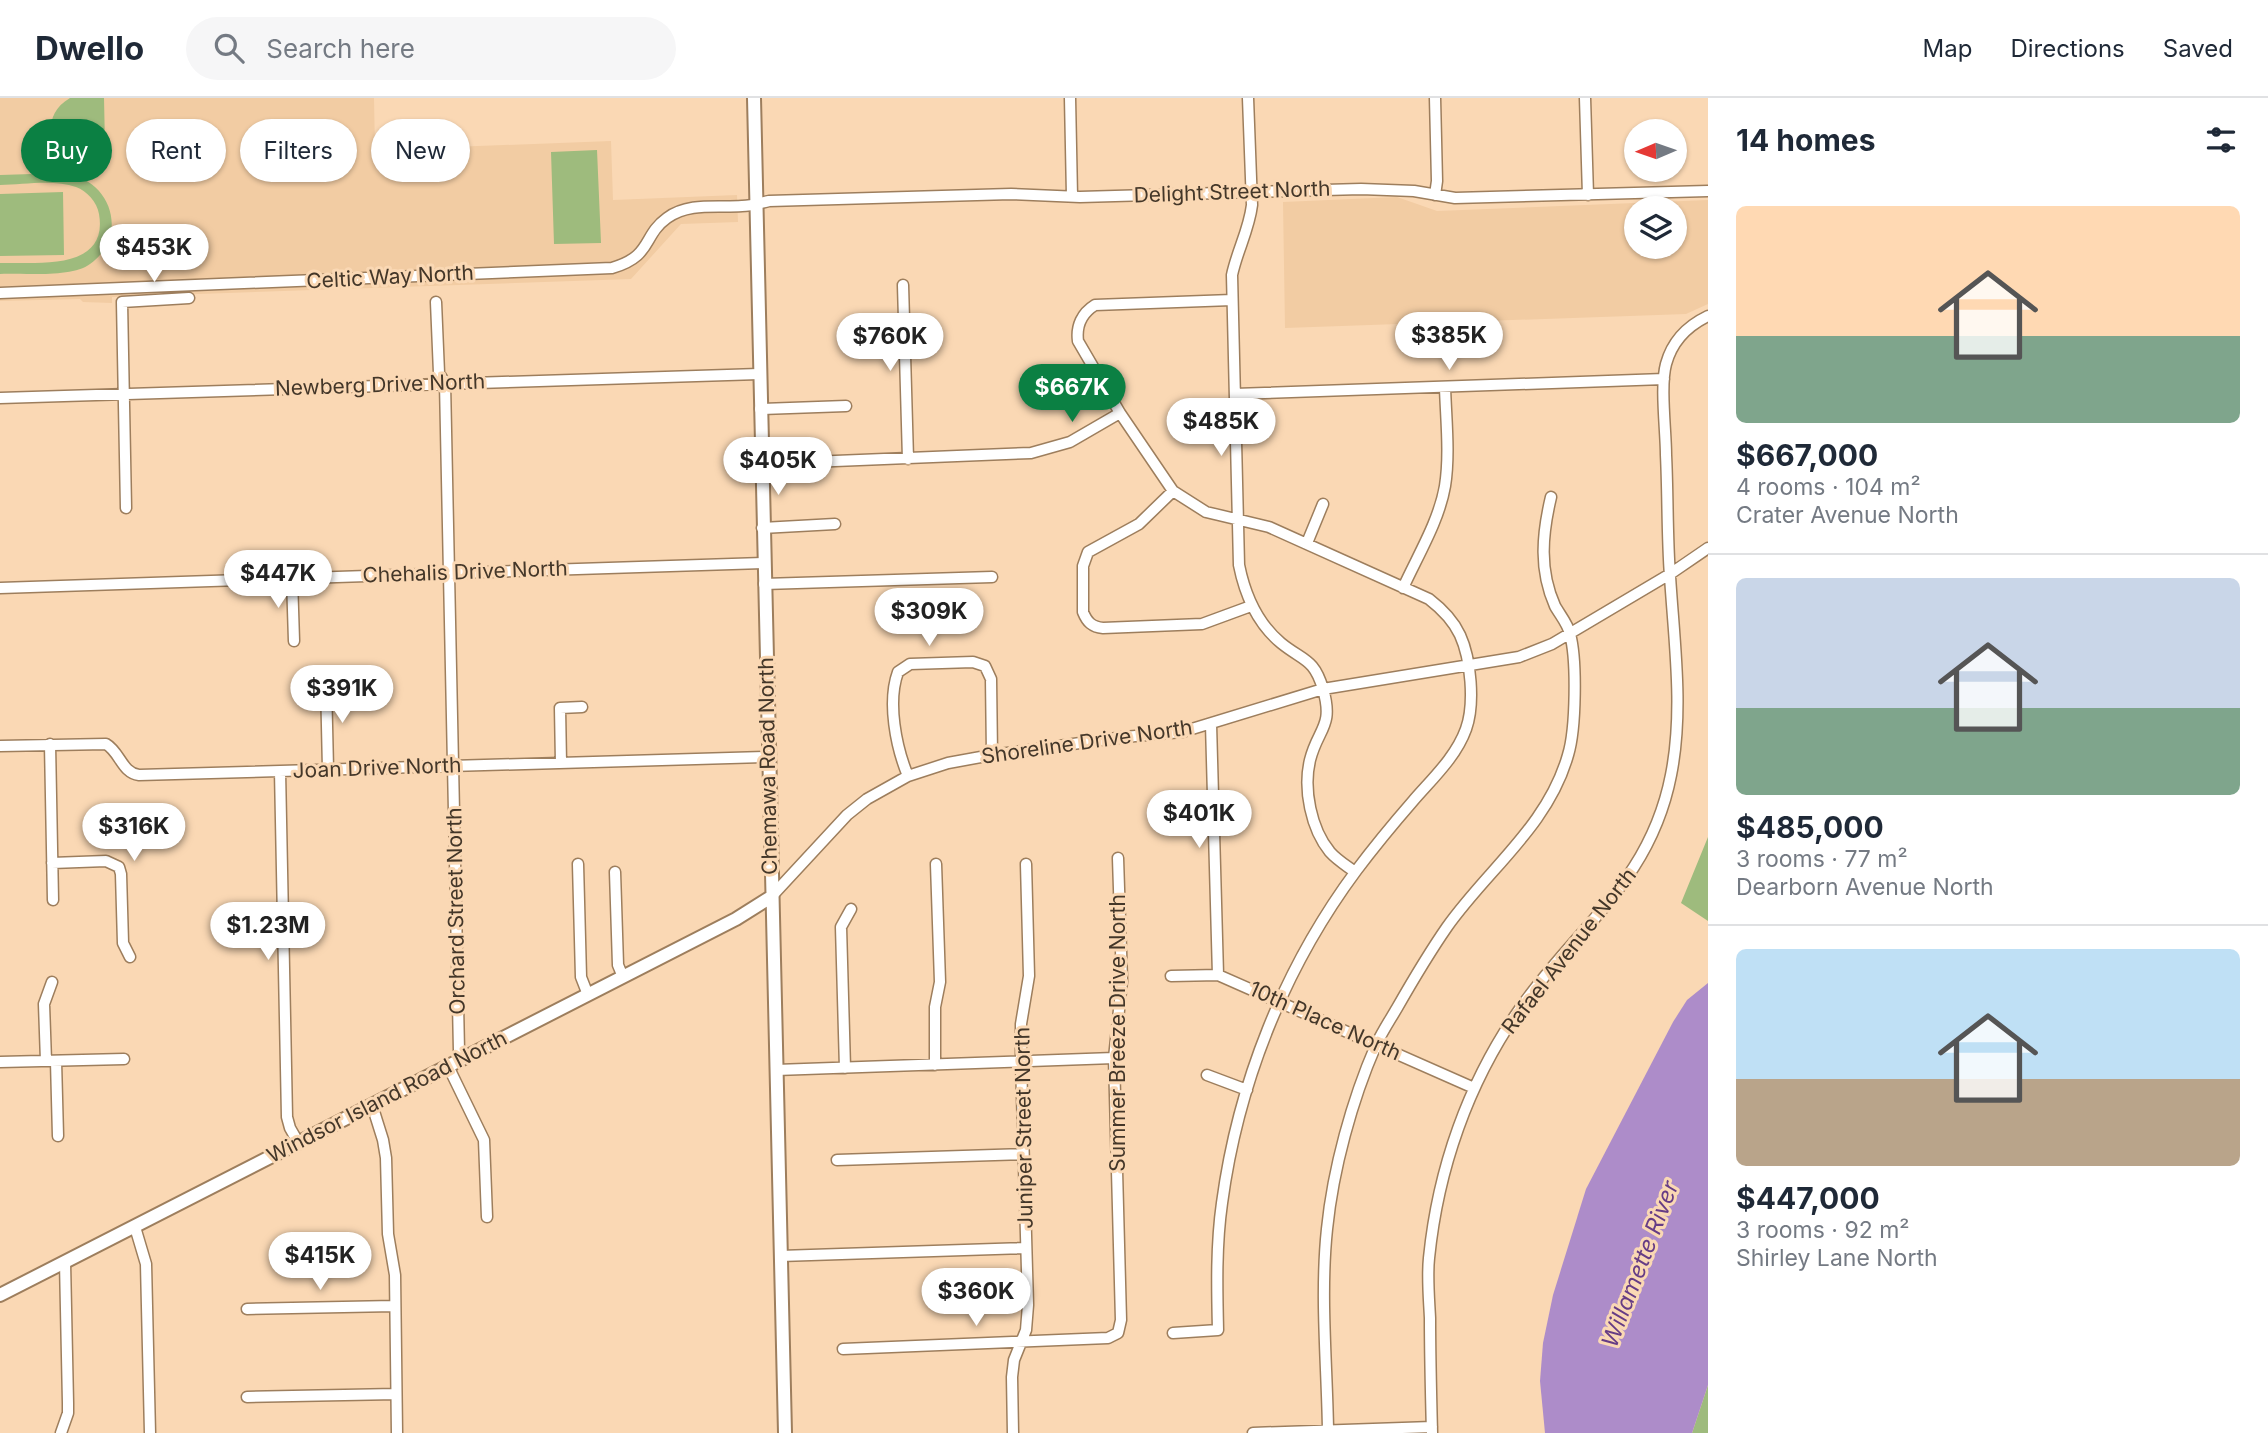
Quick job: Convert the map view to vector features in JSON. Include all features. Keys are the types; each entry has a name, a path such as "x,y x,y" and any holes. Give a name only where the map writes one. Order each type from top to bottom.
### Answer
{"street":[{"name":"Chemawa Road North","path":"754,98 767,757 785,1433"},
{"path":"1070,98 1072,196"},
{"path":"1248,98 1252,192 1250,220 1236,256 1232,275 1239,565 1251,606 1282,643 1314,666 1323,689 1328,718 1310,761 1310,803 1318,835 1331,854 1355,872"},
{"path":"1435,98 1435,195"},
{"path":"1585,98 1588,195"},
{"name":"Delight Street North","path":"755,204 807,199 1011,194 1072,196 1371,189 1455,198 1708,191"},
{"name":"Celtic Way North","path":"0,293 604,269 621,266 637,257 660,224 675,213 695,207 755,204"},
{"path":"903,285 908,459"},
{"path":"126,508 122,302 189,298"},
{"path":"1173,1332 1218,1330 1218,1263 1222,1205 1231,1147 1247,1090 1280,1000 1312,938 1355,872 1453,755 1466,730 1471,712 1468,665 1461,637 1452,620 1429,599 1269,527 1206,512 1173,491 1120,413 1082,349 1077,333 1083,315 1095,305 1232,300"},
{"name":"Orchard Street North","path":"436,302 439,373 445,383 461,1059"},
{"name":"Rafael Avenue North","path":"1432,1430 1430,1248 1443,1173 1474,1088 1519,1009 1619,892 1634,870 1663,806 1676,743 1664,379 1669,355 1680,336 1708,316"},
{"name":"Newberg Drive North","path":"0,398 759,374"},
{"path":"1235,394 1664,379"},
{"path":"1403,587 1438,511 1445,488 1448,463 1445,387"},
{"path":"760,409 846,406"},
{"path":"761,464 1000,456 1042,452 1070,442 1120,413"},
{"path":"1173,491 1132,528 1088,552 1083,566 1083,612 1086,619 1103,628 1202,624 1251,606"},
{"path":"1328,1430 1325,1272 1327,1228 1352,1112 1376,1044 1448,925 1539,818 1554,794 1569,754 1574,724 1570,633 1556,606 1544,568 1544,527 1551,497"},
{"path":"1307,543 1323,504"},
{"path":"762,528 835,524"},
{"name":"Shoreline Drive North","path":"771,897 847,815 867,799 908,776 948,763 992,755 1182,732 1323,689 1528,654 1552,644 1670,574 1708,548"},
{"name":"Chehalis Drive North","path":"0,588 763,563"},
{"path":"764,584 992,576"},
{"path":"292,578 294,641"},
{"path":"908,776 895,736 894,688 898,672 910,664 974,662 985,666 991,679 992,755"},
{"path":"326,682 328,769"},
{"path":"561,763 560,708 582,708"},
{"path":"1211,724 1218,975"},
{"path":"50,744 53,900"},
{"name":"Joan Drive North","path":"0,746 106,744 112,747 133,774 767,757"},
{"path":"280,771 287,1117 298,1142"},
{"name":"Summer Breeze Drive North","path":"1021,1342 1108,1338 1118,1333 1121,1320 1114,1058 1122,981 1118,858"},
{"path":"52,863 106,861 119,867 123,943 130,957"},
{"path":"578,864 581,976 588,995"},
{"path":"934,1065 935,1007 940,982 936,864"},
{"name":"Juniper Street North","path":"1013,1433 1012,1377 1014,1360 1026,1329 1028,1305 1021,1061 1021,1024 1029,976 1026,864"},
{"path":"615,872 618,965 623,977"},
{"name":"Windsor Island Road North","path":"0,1294 736,919 771,897"},
{"path":"845,1068 841,927 851,909"},
{"name":"10th Place North","path":"1171,976 1218,975 1280,1000 1474,1088"},
{"path":"52,982 44,1004 58,1136"},
{"path":"776,1070 1114,1058"},
{"path":"0,1062 124,1059"},
{"path":"448,1066 484,1140 487,1217"},
{"path":"1207,1075 1247,1090"},
{"path":"372,1105 386,1158 389,1244 395,1275 397,1433"},
{"path":"837,1160 1022,1154"},
{"path":"135,1227 146,1264 150,1433"},
{"path":"780,1256 1026,1248"},
{"path":"61,1433 68,1413 65,1262"},
{"path":"247,1309 394,1306"},
{"path":"843,1349 1021,1342"},
{"path":"247,1397 396,1394"},
{"path":"1254,1433 1432,1430"}],"shaded area":[{"path":"0,98 374,98 374,119 371,119 371,182 470,182 470,146 611,141 613,200 737,195 738,222 681,224 631,279 112,297 112,303 83,302 80,299 0,301"},
{"path":"1397,197 1437,211 1624,203 1624,259 1687,259 1687,201 1708,200 1708,304 1686,314 1285,328 1283,202"}],"green space":[{"path":"70,98 104,98 104,119 53,119 63,103"},
{"path":"597,150 601,243 554,244 551,152"},
{"path":"21,174 21,182 88,182 94,186 110,210 112,224 102,252 90,264 72,271 0,274 0,263 49,262 81,255 93,246 99,233 99,214 94,201 76,187 58,183 0,185 0,175"},
{"path":"63,192 64,255 0,256 0,194"},
{"path":"1708,837 1708,921 1681,903"},
{"path":"1708,1385 1708,1433 1692,1433"}],"water":[{"name":"Willamette River","path":"1708,983 1708,1385 1692,1433 1545,1433 1540,1381 1543,1343 1553,1295 1586,1189 1673,1022 1687,1000"}]}
